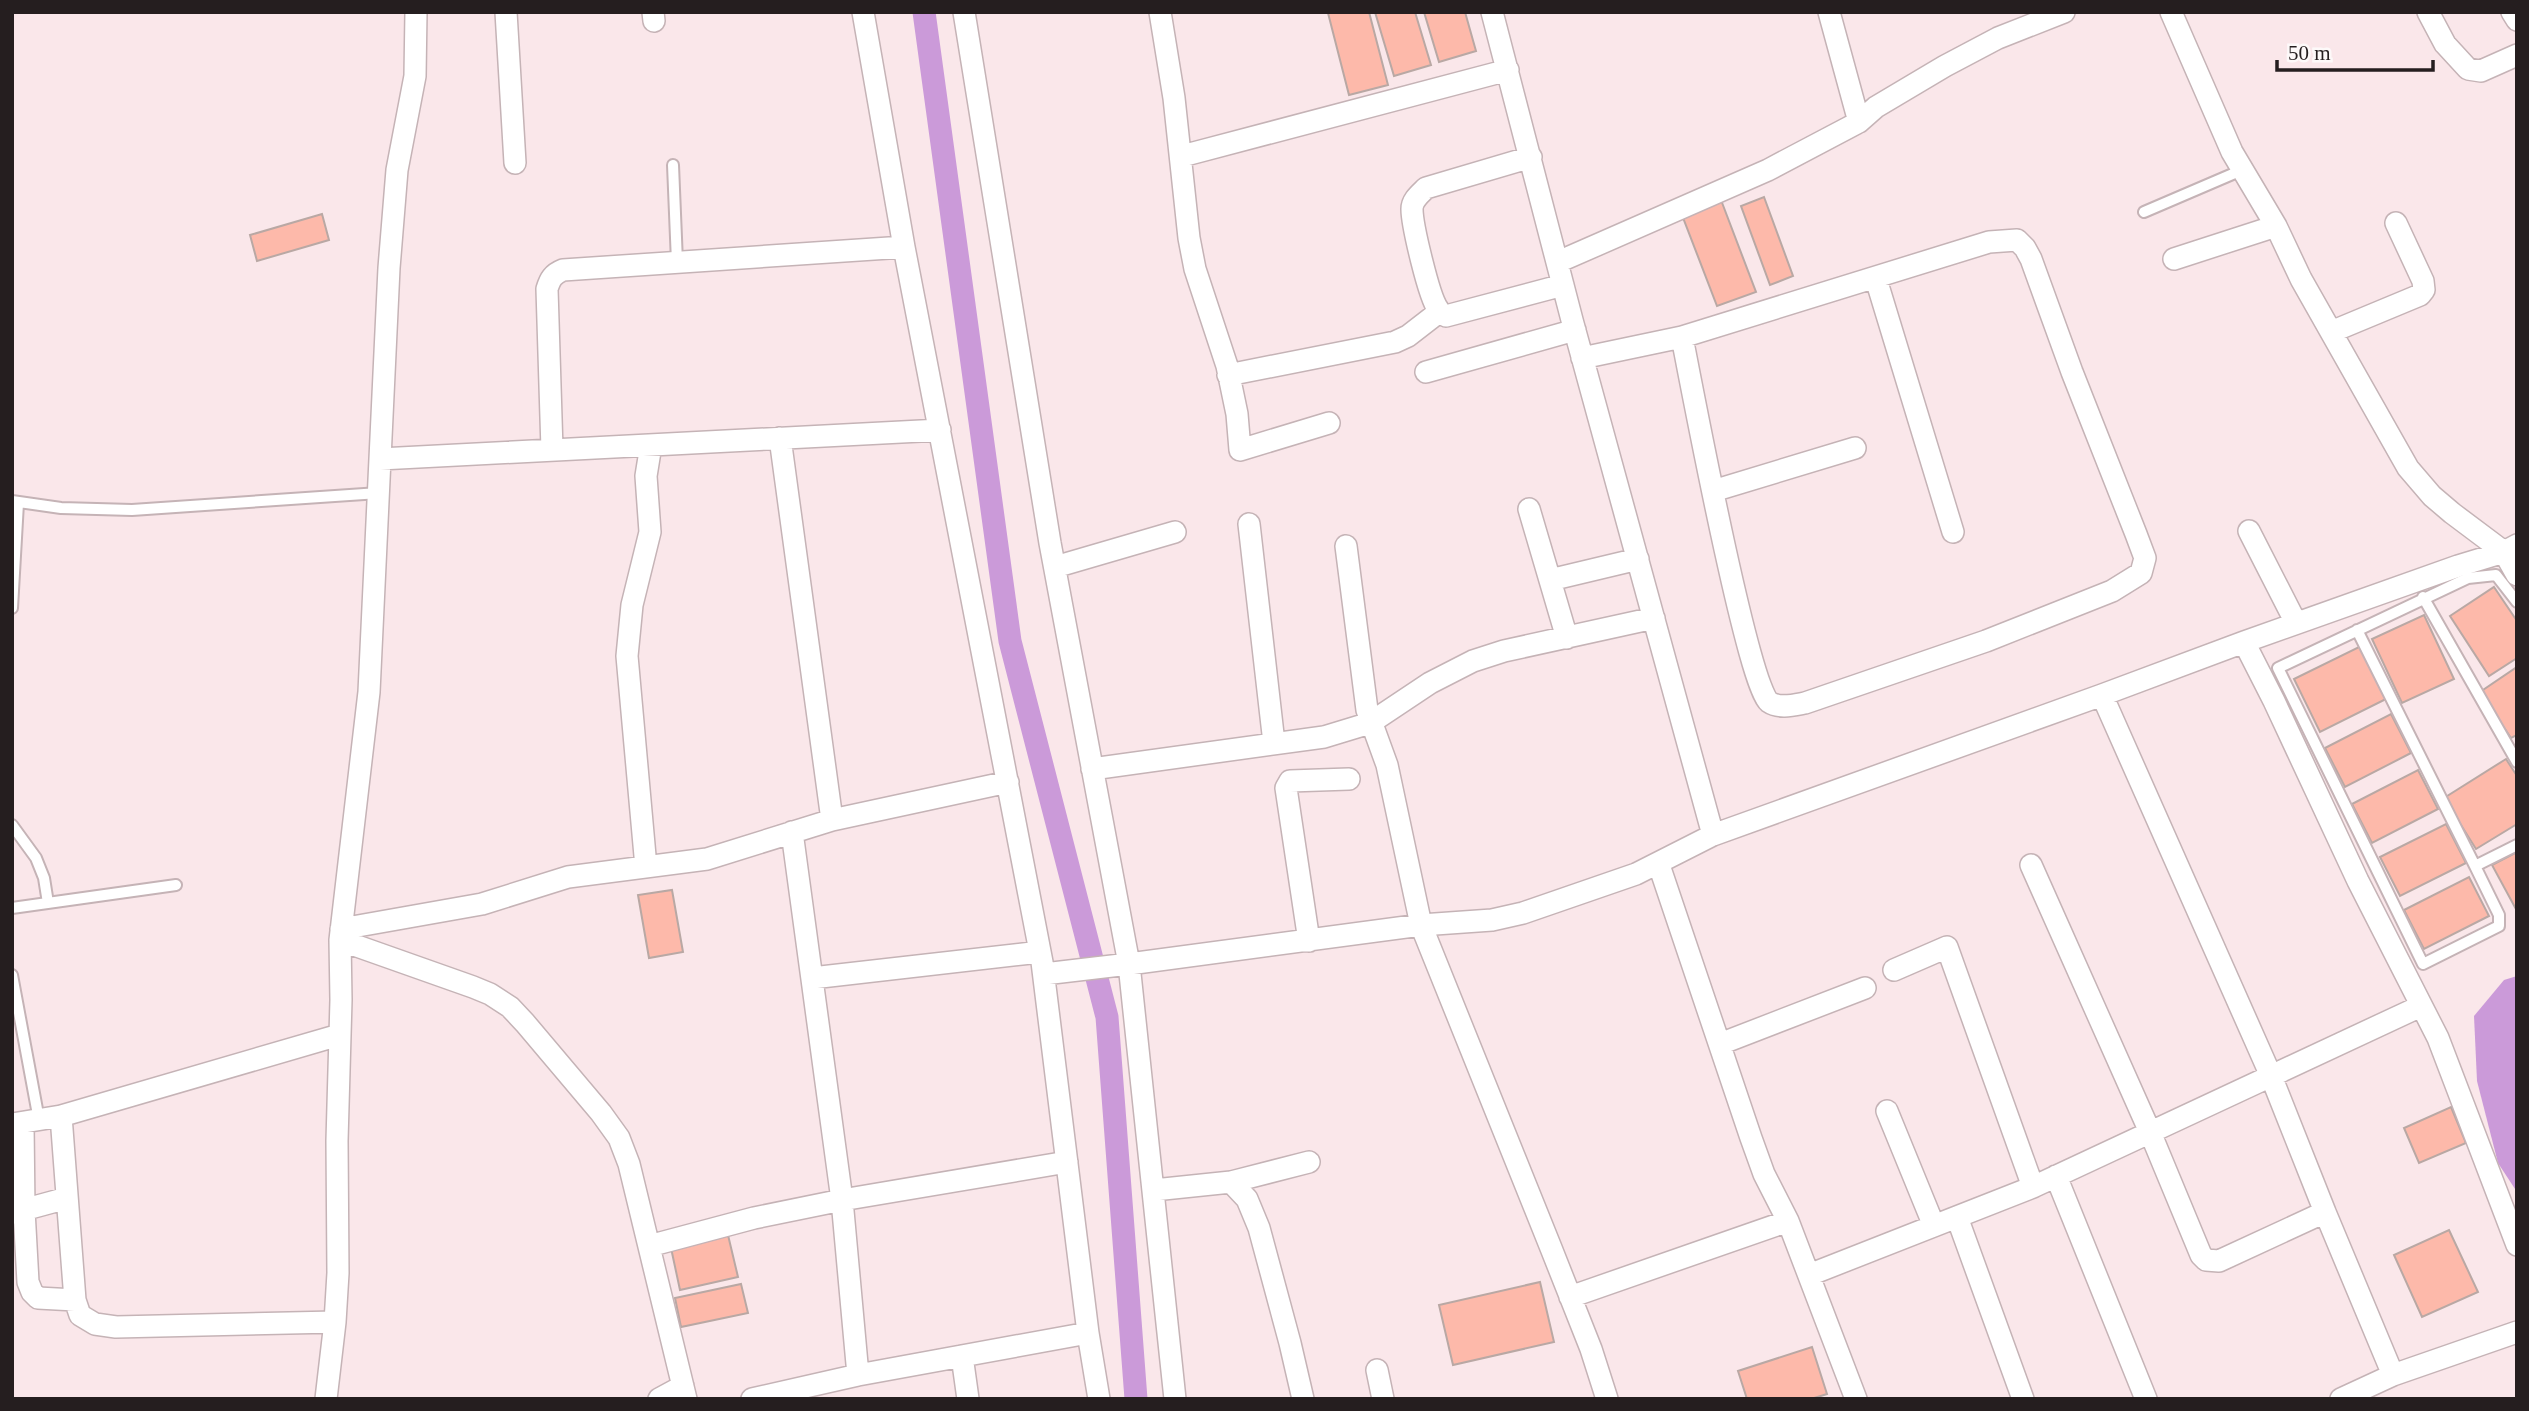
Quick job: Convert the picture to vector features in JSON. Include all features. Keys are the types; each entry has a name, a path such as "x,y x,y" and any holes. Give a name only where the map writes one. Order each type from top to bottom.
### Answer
{"street":[{"path":"326,1399 338,1273 340,935 369,692 389,268 397,170 415,76 416,12"},
{"path":"506,12 515,163"},
{"path":"863,12 904,247 1044,974 1088,1333 1099,1399"},
{"path":"964,12 1055,567 1124,965 1154,1191 1175,1399"},
{"path":"1160,12 1182,156 1189,238 1195,270 1228,375 1237,415 1240,450 1329,423"},
{"path":"1492,12 1575,330 1713,835"},
{"path":"1829,12 1859,122"},
{"path":"1558,262 1768,170 1859,122 1876,107 1945,66 1998,38 2064,12"},
{"path":"2171,12 2215,117 2242,170 2276,226 2301,279 2409,468 2442,504 2511,548 2517,575"},
{"path":"2428,12 2445,44 2468,69 2481,71 2517,55"},
{"path":"2512,12 2517,20"},
{"path":"1182,156 1508,69"},
{"path":"1531,157 1426,188 1416,197 1411,207 1414,225 1433,300 1439,312 1446,316 1563,285"},
{"path":"2331,332 2420,295 2424,289 2423,281 2396,223"},
{"path":"2174,258 2276,226"},
{"path":"1583,358 1682,337 1989,242 2017,240 2025,248 2145,558 2141,573 2112,591 1986,641 1805,703 1778,705 1767,701 1759,686 1713,491 1682,337"},
{"path":"552,450 547,289 549,280 555,273 563,270 904,247"},
{"path":"1876,279 1953,532"},
{"path":"1228,375 1395,342 1420,328 1439,312"},
{"path":"1426,372 1575,330"},
{"path":"380,459 940,429"},
{"path":"780,438 832,820"},
{"path":"646,867 627,656 632,605 650,532 646,476 651,444"},
{"path":"1713,491 1855,448"},
{"path":"1529,509 1567,638"},
{"path":"1250,524 1274,743"},
{"path":"2249,531 2296,623"},
{"path":"1055,567 1175,532"},
{"path":"1346,546 1370,723 1387,765 1420,925 1570,1297 1607,1399"},
{"path":"1044,974 1420,925 1467,923 1523,913 1659,864 1713,835 2296,623 2463,572 2511,548"},
{"path":"1550,580 1638,559"},
{"path":"1092,769 1324,737 1370,723 1430,683 1474,661 1503,651 1654,618"},
{"path":"2244,642 2450,1066 2517,1245"},
{"path":"2102,695 2271,1076 2393,1375"},
{"path":"1309,941 1286,788 1290,781 1349,779"},
{"path":"340,935 482,904 568,877 707,859 832,820 1008,782"},
{"path":"792,832 842,1200 858,1375"},
{"path":"1659,864 1764,1174 1788,1221 1856,1399"},
{"path":"2031,865 2150,1132 2200,1255 2206,1260 2219,1261 2325,1212"},
{"path":"340,935 491,994 510,1007 601,1113 619,1138 629,1164 685,1392 659,1399"},
{"path":"1894,970 1947,947 2033,1187"},
{"path":"812,978 1040,952"},
{"path":"1720,1044 1865,988"},
{"path":"1809,1275 2033,1187 2421,1006"},
{"path":"75,1300 38,1298 32,1292 18,1211 25,1123 61,1116 339,1035"},
{"path":"1887,1111 1934,1226"},
{"path":"61,1116 75,1300 80,1315 95,1324 116,1327 335,1322"},
{"path":"649,1246 754,1217 1067,1162"},
{"path":"1154,1191 1231,1182 1309,1162"},
{"path":"2056,1176 2146,1399"},
{"path":"1231,1182 1247,1199 1259,1228 1303,1399"},
{"path":"18,1211 67,1198"},
{"path":"1957,1217 2023,1399"},
{"path":"1570,1297 1788,1221"},
{"path":"2342,1399 2393,1375 2517,1332"},
{"path":"752,1399 858,1375 1088,1333"},
{"path":"962,1356 968,1399"},
{"path":"1377,1370 1383,1399"}],"lane":[{"path":"673,165 677,262"},
{"path":"2144,212 2242,170"},
{"path":"12,608 15,502 72,509 132,510 379,492"},
{"path":"2357,630 2499,915 2499,926 2423,964 2277,668 2423,597 2463,572 2496,575 2517,602"},
{"path":"2423,597 2517,762"},
{"path":"12,825 36,858 44,878 48,903"},
{"path":"2475,866 2517,845"},
{"path":"12,908 176,885"},
{"path":"12,975 25,1123"}],"shaded area":[{"path":"2517,976 2517,1192 2498,1163 2477,1081 2474,1016 2504,980"}],"building":[{"path":"1369,12 1388,85 1349,95 1328,13"},
{"path":"1375,12 1415,12 1431,65 1394,76"},
{"path":"1424,12 1465,12 1476,51 1439,62"},
{"path":"1764,197 1793,276 1770,285 1741,206"},
{"path":"1721,200 1756,292 1717,306 1682,215"},
{"path":"322,214 329,240 257,261 250,235"},
{"path":"2494,587 2517,621 2517,658 2489,676 2450,616"},
{"path":"2424,615 2454,679 2402,703 2372,639"},
{"path":"2361,646 2386,699 2320,732 2294,679"},
{"path":"2517,667 2517,735 2511,738 2480,692"},
{"path":"2391,714 2411,753 2345,787 2325,748"},
{"path":"2506,759 2517,776 2517,824 2476,849 2444,798"},
{"path":"2418,770 2438,809 2372,843 2352,804"},
{"path":"2446,824 2466,863 2400,896 2380,857"},
{"path":"2517,852 2517,911 2492,865"},
{"path":"2469,877 2489,916 2424,949 2404,910"},
{"path":"672,890 683,952 649,958 638,895"},
{"path":"2451,1107 2466,1143 2419,1163 2404,1128"},
{"path":"2449,1230 2478,1292 2422,1317 2394,1255"},
{"path":"728,1235 738,1277 680,1290 671,1248"},
{"path":"1540,1282 1554,1342 1453,1365 1439,1305"},
{"path":"741,1284 748,1313 681,1327 675,1298"},
{"path":"1812,1347 1827,1394 1811,1399 1747,1399 1738,1371"}],"waterway":[{"path":"924,12 1010,641 1107,1017 1136,1399"}]}
